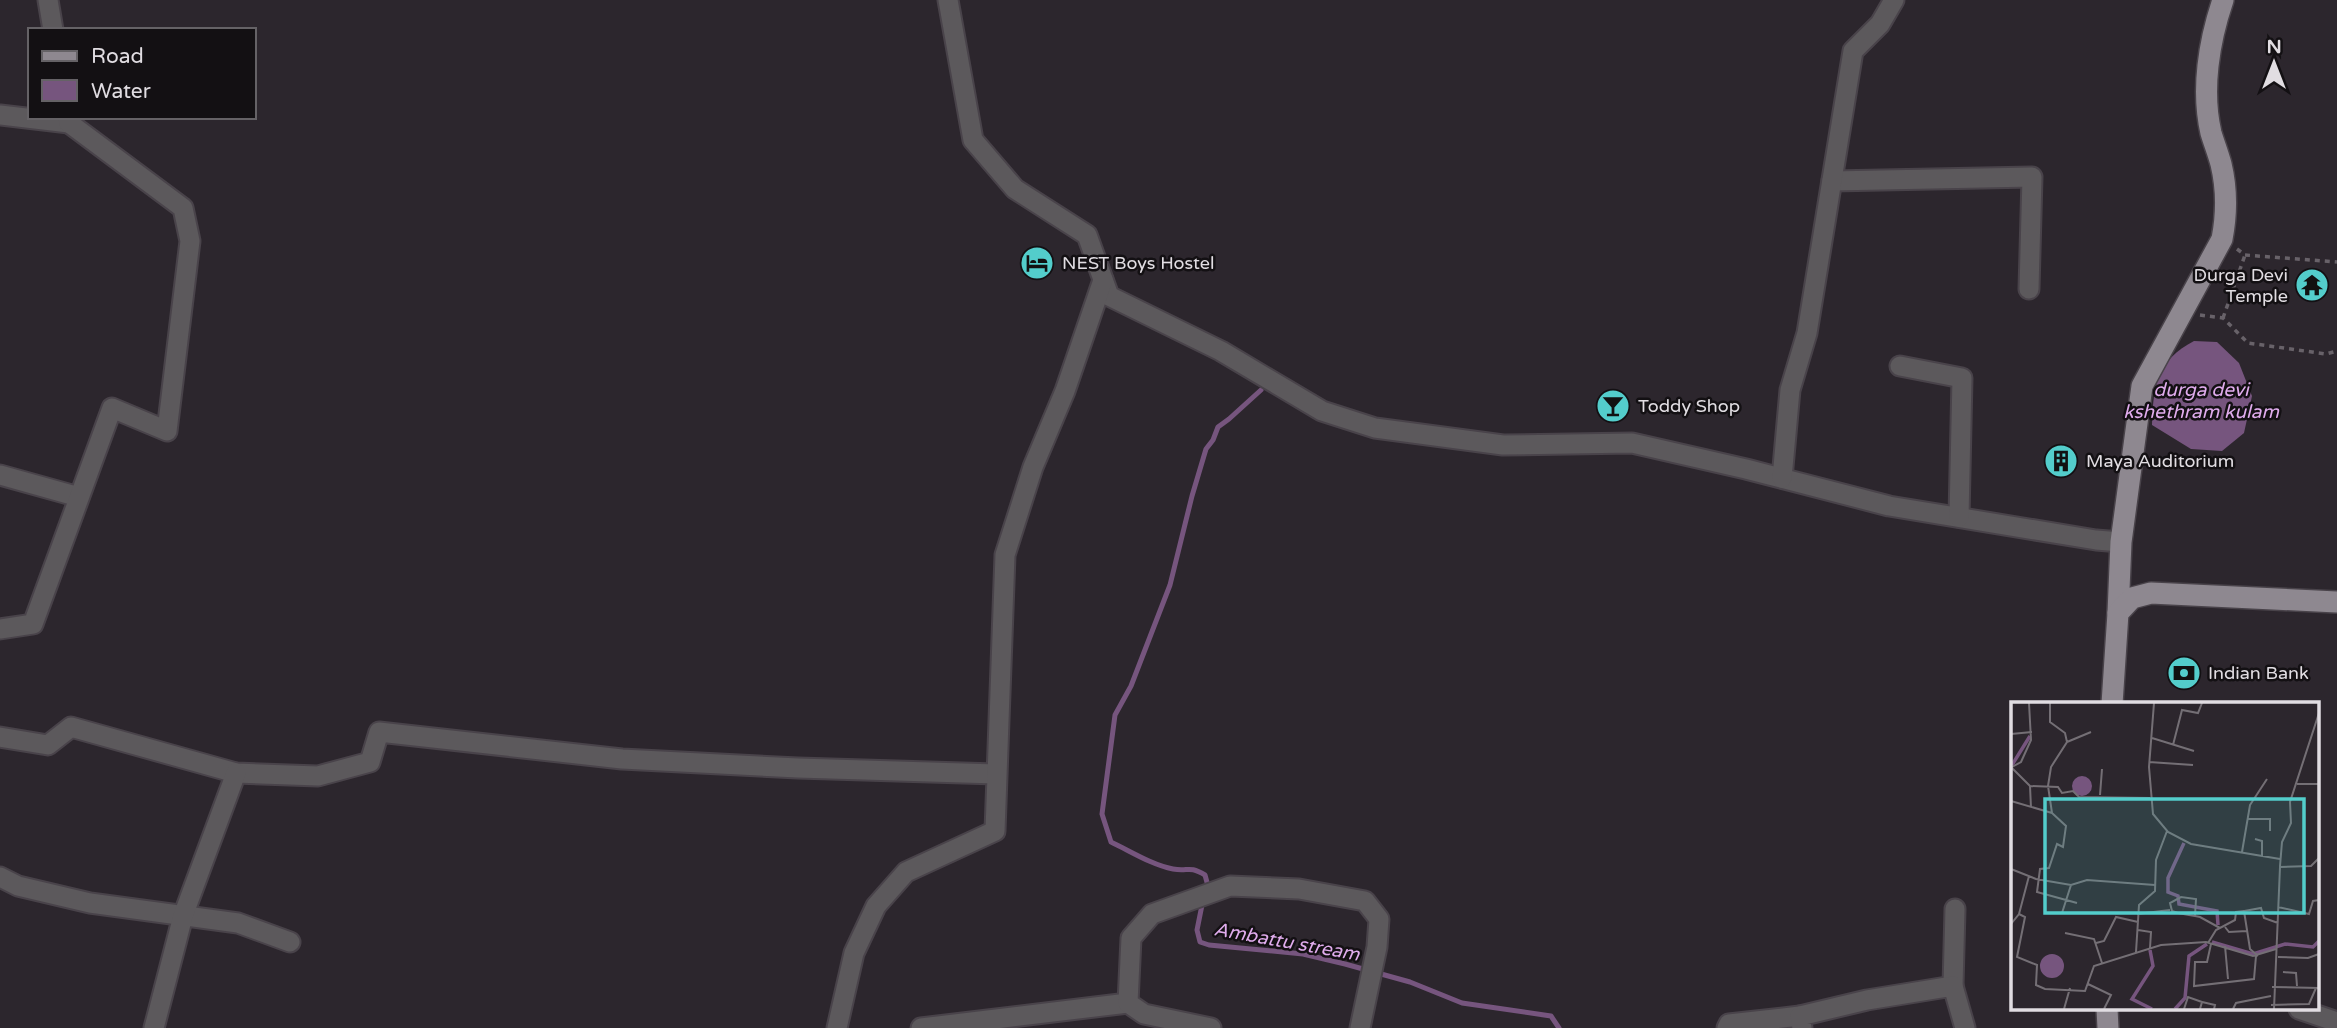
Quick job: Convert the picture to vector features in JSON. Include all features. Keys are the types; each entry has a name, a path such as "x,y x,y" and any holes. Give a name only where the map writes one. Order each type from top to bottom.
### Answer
{"main road":[{"path":"2112,702 2121,542 2142,386 2222,239 2227,204 2221,164 2211,133 2207,92 2214,26 2223,0"},
{"path":"2118,614 2133,598 2151,593 2337,603"},
{"path":"2107,1010 2108,1028"}],"street":[{"path":"48,0 53,28"},
{"path":"948,0 973,140 1015,188 1087,235 1109,296 1222,351 1322,411 1375,428 1503,445 1632,443 1889,506 2121,542"},
{"path":"1782,478 1790,390 1807,333 1853,51 1880,24 1894,0"},
{"path":"0,115 28,117"},
{"path":"0,629 33,624 113,408 167,430 190,240 183,208 68,120"},
{"path":"1832,181 2032,177 2029,289"},
{"path":"837,1028 854,953 876,906 906,872 995,831 1005,555 1033,467 1066,391 1103,281"},
{"path":"1900,366 1962,378 1959,517"},
{"path":"0,475 79,497"},
{"path":"0,737 48,745 71,727 236,773 318,776 370,762 379,733 622,759 996,774"},
{"path":"154,1028 183,916 236,773"},
{"path":"0,877 18,886 90,903 238,923 290,943"},
{"path":"1128,1003 1130,938 1152,914 1230,886 1299,889 1365,901 1379,919 1375,960 1360,1028"},
{"path":"1955,909 1953,986 1965,1028"},
{"path":"1727,1028 1729,1024 1746,1021 1801,1022 1867,1000 1953,986"},
{"path":"921,1028 1128,1003 1144,1014 1211,1028"},
{"path":"2303,1010 2337,1022"}],"path":[{"path":"2222,239 2245,255 2337,262"},
{"path":"2223,318 2245,255"},
{"path":"2181,312 2223,318 2248,343 2326,354 2337,351"}],"water":[{"name":"durga devi kshethram kulam","path":"2194,341 2217,342 2239,363 2252,396 2244,433 2222,451 2191,449 2152,425 2156,386 2165,366 2182,348"}],"waterway":[{"name":"Ambattu stream","path":"1206,891 1208,886 1205,875 1192,869 1165,867 1111,842 1102,814 1115,715 1131,686 1170,585 1206,449 1218,427 1261,390"},
{"name":"Ambattu stream","path":"1203,900 1197,930 1200,942 1303,954 1345,964 1410,982 1462,1003 1551,1016 1559,1028"}],"place":[{"name":"NEST Boys Hostel","path":"1037,263"},
{"name":"Durga Devi Temple","path":"2312,285"},
{"name":"Toddy Shop","path":"1613,406"},
{"name":"Maya Auditorium","path":"2061,461"},
{"name":"Indian Bank","path":"2184,673"}]}
